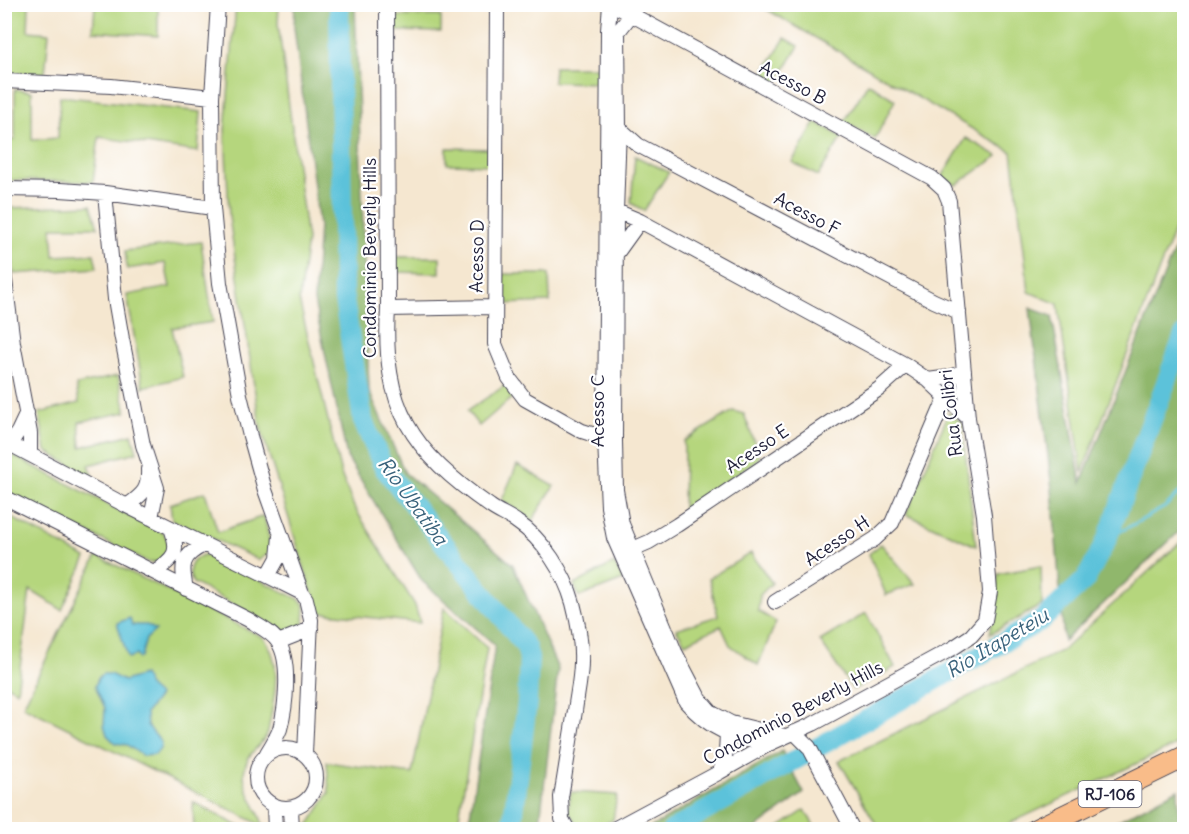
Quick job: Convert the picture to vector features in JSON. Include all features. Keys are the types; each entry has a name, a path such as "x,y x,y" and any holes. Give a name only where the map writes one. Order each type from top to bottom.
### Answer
{"highway":[{"name":"RJ-106","path":"1035,830 1185,757"},
{"name":"RJ-106","path":"1067,830 1185,772"}],"street":[{"path":"218,4 212,97 213,208 220,283 240,395 262,479 309,608 311,629 305,754"},
{"name":"Condominio Beverly Hills","path":"387,4 388,309 386,336 389,378 410,429 425,451 444,471 492,508 518,522 530,532 554,561 572,602 580,640 581,663 561,797 562,819 568,830"},
{"name":"Acesso D","path":"497,4 494,307 495,344 498,356 513,386 525,399 582,431 610,441"},
{"name":"Acesso B","path":"611,4 932,178 944,189 949,201"},
{"name":"Acesso C","path":"611,4 613,127 610,441 617,500 627,552 686,702 703,720 727,734 769,744"},
{"path":"613,31 631,15"},
{"path":"4,81 111,86 212,97"},
{"name":"Acesso F","path":"613,127 639,145 934,302 959,312"},
{"path":"612,153 639,145"},
{"path":"4,189 105,194 213,208"},
{"path":"105,194 115,299 148,464 157,488 151,518"},
{"name":"Rua Colibri","path":"949,201 968,418 984,515 990,592 985,620"},
{"path":"611,211 640,221 906,365 928,380 968,418"},
{"name":"Acesso C","path":"610,441 617,253 611,211"},
{"path":"617,253 640,221"},
{"path":"4,272 13,343 30,433 30,454"},
{"path":"388,309 494,307"},
{"name":"Acesso E","path":"627,552 677,525 879,389 906,365"},
{"path":"928,380 950,377 964,370"},
{"name":"Acesso H","path":"775,602 875,539 892,523 946,397"},
{"path":"27,413 18,432 7,442 127,506 302,593"},
{"path":"127,506 144,493 148,484 148,464"},
{"path":"4,497 249,620 278,642 285,670 284,711 279,731 261,760 255,777 260,794 274,806 291,808 301,804 314,790 316,780 312,761 296,749 286,747 267,753"},
{"path":"154,572 171,559 176,550 176,541 171,528"},
{"path":"268,576 278,558 280,530"},
{"path":"186,589 183,565 186,556 204,545"},
{"name":"Acesso C","path":"627,552 694,691 703,704 731,723 789,734"},
{"name":"Condominio Beverly Hills","path":"612,830 769,744 953,648 970,636 985,620"},
{"path":"278,642 311,629"},
{"path":"285,670 308,673"},
{"path":"284,711 295,710 306,713"},
{"path":"812,752 813,723"},
{"path":"720,772 726,752 727,734"},
{"path":"789,734 812,752 853,830"},
{"path":"274,806 274,830"},
{"path":"291,808 292,830"}],"green space":[{"path":"9,5 29,5 28,31 49,33 45,73 5,74 5,34 10,34"},
{"path":"95,5 158,5 158,36 93,31"},
{"path":"236,5 279,5 278,23 307,240 299,300 341,474 354,507 415,605 420,623 318,612 260,426 229,217 225,130"},
{"path":"295,5 355,5 369,391 405,473 513,565 558,669 539,829 468,829 495,645 422,581 347,457 314,301 319,226 294,27"},
{"path":"759,5 1184,5 1184,204 1082,473 1058,304 1029,292 1012,152"},
{"path":"395,16 441,16 441,32 395,31"},
{"path":"785,38 799,46 775,85 761,77"},
{"path":"554,67 600,67 599,83 553,82"},
{"path":"868,83 895,100 875,139 844,122"},
{"path":"15,89 32,92 32,140 58,138 60,96 201,112 198,152 99,137 93,182 5,180 5,139 15,140"},
{"path":"816,122 842,137 818,176 792,162"},
{"path":"966,138 998,156 956,185 942,177"},
{"path":"447,148 493,149 493,165 447,164"},
{"path":"635,156 669,172 644,211 631,203"},
{"path":"91,205 98,227 52,227 54,256 94,254 97,268 14,274 7,208"},
{"path":"1184,225 1184,527 1064,641 1052,489 1030,308 1052,316 1081,483"},
{"path":"201,242 213,322 172,328 183,377 143,387 127,295 170,287 165,263 127,269 125,251"},
{"path":"394,257 440,257 440,273 394,272"},
{"path":"503,274 549,274 550,302 503,304"},
{"path":"118,376 126,412 79,422 81,447 132,434 137,452 89,465 94,479 46,451 39,413 79,403 76,385"},
{"path":"506,385 514,396 479,426 467,411"},
{"path":"733,411 744,414 760,458 683,511 684,441"},
{"path":"949,412 962,423 976,546 906,514"},
{"path":"4,451 162,532 168,542 167,552 161,559 150,563 5,493"},
{"path":"517,465 554,486 532,521 502,500"},
{"path":"205,492 218,532 264,516 272,551 259,560 172,520 170,504"},
{"path":"5,514 86,558 62,610 30,590 17,691 5,684"},
{"path":"1184,539 1184,734 1174,746 998,829 879,829 839,761 1063,650"},
{"path":"881,544 915,584 886,595 869,554"},
{"path":"751,553 772,583 760,595 758,611 776,622 758,665 730,645 721,626 685,643 676,629 718,616 709,578"},
{"path":"203,555 208,555 299,599 305,605 304,625 285,632 193,583 190,566"},
{"path":"97,556 263,637 270,648 274,659 276,683 268,732 248,759 244,777 263,826 23,706"},
{"path":"614,563 623,580 579,597 574,585"},
{"path":"1041,566 1042,605 990,634 998,574"},
{"path":"444,608 487,648 457,829 306,829 329,793 327,762 412,774"},
{"path":"866,613 895,667 853,690 820,641"},
{"path":"782,751 804,793 755,829 648,829"},
{"path":"1178,789 1179,815 1184,815 1184,829 1103,829"},
{"path":"571,792 617,795 613,820 594,829 580,828 568,811"},
{"path":"193,802 244,829 194,829"},
{"path":"805,810 816,829 777,829"}],"water":[{"path":"130,618 132,625 147,625 156,630 146,639 141,657 138,658 137,655 128,658 117,623"},
{"path":"103,674 110,674 124,681 143,675 150,688 159,696 146,713 147,725 161,742 160,749 155,755 143,756 127,745 115,743 107,735 104,725 105,708 95,686 98,678"}],"waterway":[{"name":"Rio Ubatiba","path":"339,4 343,293 363,421 384,468 526,647 529,658 527,702 510,830"},
{"name":"Rio Itapeteiu","path":"672,830 1042,620 1086,579 1107,539 1184,335"},
{"path":"1107,539 1165,507 1184,488"}]}
